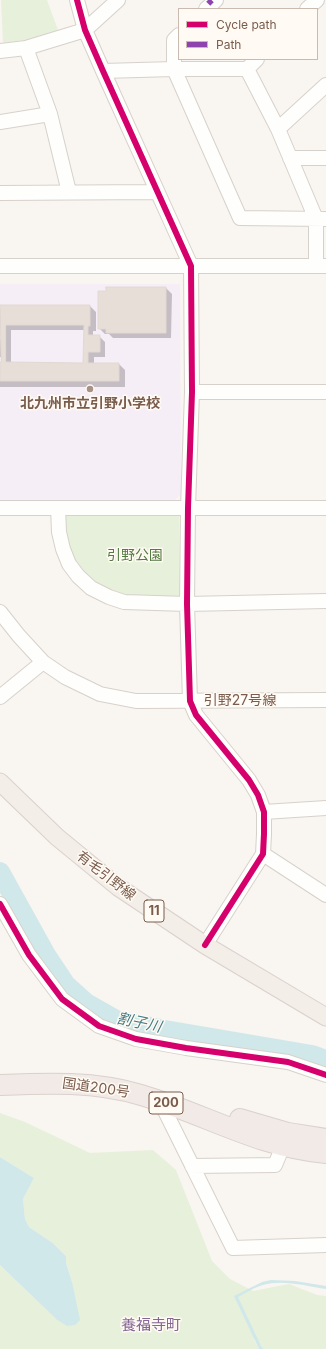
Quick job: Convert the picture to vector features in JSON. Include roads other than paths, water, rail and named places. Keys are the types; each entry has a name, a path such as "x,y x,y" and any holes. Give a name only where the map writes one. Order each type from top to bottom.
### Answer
{"highway":[{"name":"国道200号","path":"0,1072 78,1070 120,1077 170,1091 244,1121 288,1133 326,1139"},
{"name":"国道200号","path":"0,1085 57,1083 78,1084 118,1090 160,1101 242,1134 309,1152 326,1153"}],"main road":[{"name":"有毛引野線","path":"0,782 57,837 118,887 205,945 326,1017"}],"street":[{"path":"77,0 85,30 191,266 192,392 188,508 187,604 190,701 196,715 249,780 258,795 264,812 263,854 205,945"},
{"path":"0,51 26,48 85,30 118,0"},
{"path":"207,8 216,0"},
{"path":"308,8 316,0"},
{"path":"178,36 174,40 174,69 240,218 321,219"},
{"path":"26,48 50,114 69,192"},
{"path":"103,71 247,69 256,60"},
{"path":"0,266 321,266 321,219 290,158 278,129 247,69"},
{"path":"278,129 326,85"},
{"path":"0,122 50,114"},
{"path":"290,158 326,158"},
{"path":"0,192 157,192"},
{"path":"192,392 326,392"},
{"path":"0,508 326,508"},
{"path":"58,508 59,532 63,549 70,564 78,576 91,588 109,597 124,602 187,604 326,601"},
{"name":"引野27号線","path":"0,612 19,636 43,662 65,678 100,694 136,701 326,700"},
{"path":"0,697 43,662"},
{"path":"264,812 326,808"},
{"path":"263,854 326,895"},
{"path":"0,904 29,955 62,1000 99,1026 136,1039 186,1048 288,1062 326,1075"},
{"path":"160,1101 233,1248 326,1245"},
{"path":"192,1166 275,1165 283,1146"}],"water":[{"path":"0,1157 34,1178 23,1199 25,1219 29,1227 53,1243 66,1256 66,1263 72,1282 80,1320 75,1325 67,1326 56,1319 0,1265"},
{"path":"271,1280 295,1281 326,1286 326,1289 286,1283 270,1283 257,1287 238,1297 261,1346 264,1349 259,1349 234,1296 262,1282"}],"waterway":[{"name":"割子川","path":"0,872 46,955 66,985 86,1003 116,1020 165,1030 312,1055 326,1060"}],"place":[{"name":"北九州市立引野小学校","path":"90,389"}],"district":[{"name":"養福寺町","path":"151,1325"}],"park label":[{"name":"引野公園","path":"135,556"}]}
